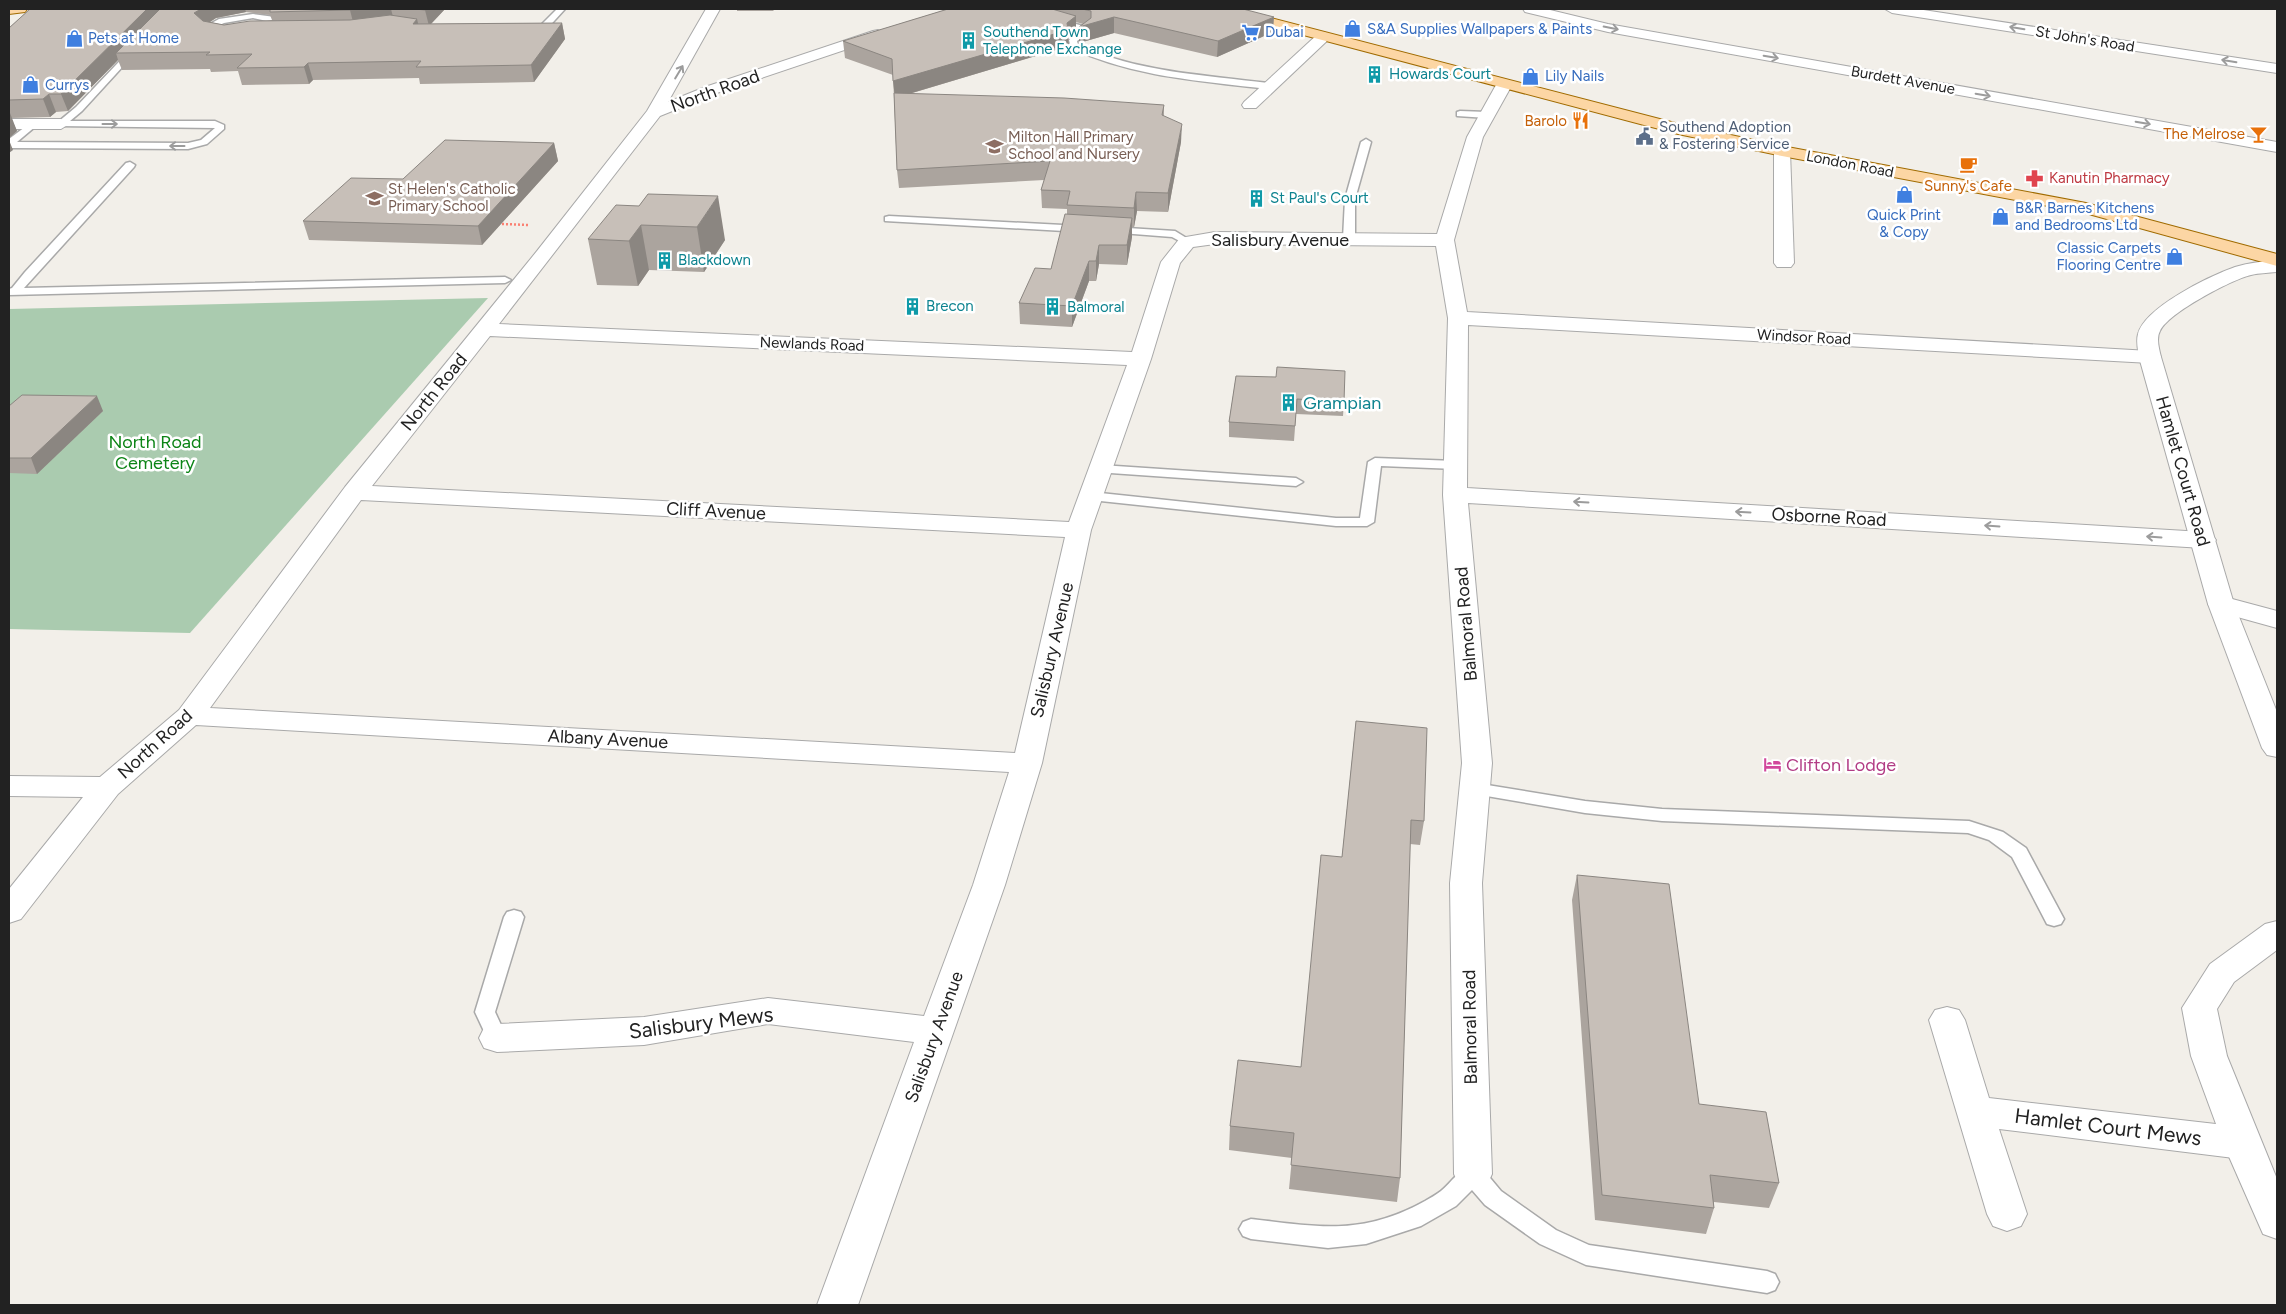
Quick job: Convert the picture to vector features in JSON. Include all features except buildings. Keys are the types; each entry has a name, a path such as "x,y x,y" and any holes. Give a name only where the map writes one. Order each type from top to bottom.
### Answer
{"main road":[{"path":"9,10 20,9"},
{"name":"London Road","path":"1221,9 1504,85 1678,129 1782,151 2086,208 2186,233 2275,266"}],"street":[{"path":"654,113 714,9"},
{"name":"Burdett Avenue","path":"1530,9 1608,28 2277,148"},
{"name":"St John's Road","path":"1892,9 2277,69"},
{"name":"North Road","path":"9,911 107,787 190,716 354,492 654,113 711,90 898,27"},
{"path":"1250,105 1268,86 1324,36"},
{"name":"Balmoral Road","path":"1473,1174 1466,883 1478,763 1455,495 1458,318 1445,240 1475,137 1504,85"},
{"path":"9,124 61,124"},
{"path":"1782,151 1784,263"},
{"name":"Salisbury Avenue","path":"837,1305 989,885 1027,763 1079,530 1140,359 1171,262 1187,242 1215,238 1445,240"},
{"name":"Hamlet Court Road","path":"2275,266 2244,271 2222,279 2173,308 2150,329 2147,339 2150,357 2221,604 2277,748"},
{"name":"Windsor Road","path":"1458,318 2150,357"},
{"name":"Newlands Road","path":"484,330 1140,359"},
{"name":"Cliff Avenue","path":"354,492 1079,530"},
{"name":"Osborne Road","path":"1455,495 2203,540"},
{"path":"2221,604 2249,610 2277,620"},
{"name":"Albany Avenue","path":"190,716 1027,763"},
{"path":"9,786 107,787"},
{"path":"2277,933 2222,973 2199,1008 2209,1056 2242,1142 2277,1222"},
{"name":"Salisbury Mews","path":"497,1038 644,1031 768,1011 935,1031"},
{"path":"1947,1020 2007,1214"},
{"name":"Hamlet Court Mews","path":"1974,1111 2242,1142"}],"lane":[{"path":"246,9 243,13 272,19 270,26 256,33 244,36 214,36 205,30 222,20 253,16"},
{"path":"522,30 541,30 561,9"},
{"path":"1015,9 1086,30 1073,40 1074,46 1090,55 1160,72 1268,86"},
{"path":"256,33 273,33"},
{"path":"61,124 79,109 140,43"},
{"path":"1460,114 1487,115"},
{"path":"9,145 33,124"},
{"path":"9,145 188,146 204,142 221,127 215,124 61,124"},
{"path":"1348,239 1350,199 1366,142"},
{"path":"12,292 130,165"},
{"path":"889,219 1174,234 1187,242"},
{"path":"12,292 505,280"},
{"path":"1091,496 1336,522 1367,522 1375,462 1456,465"},
{"path":"1101,469 1296,482"},
{"path":"1475,789 1595,808 1662,815 1969,827 1996,836 2019,854 2054,919"},
{"path":"497,1038 485,1012 514,916"},
{"path":"1251,1229 1328,1238 1366,1234 1413,1219 1448,1198 1473,1174 1493,1198 1548,1237 1586,1255 1767,1282"}],"green space":[{"name":"North Road Cemetery","path":"488,298 190,633 9,629 9,309"}],"place":[{"name":"S&A Supplies Wallpapers & Paints","path":"1353,29"},
{"name":"Dubai","path":"1251,32"},
{"name":"Pets at Home","path":"74,38"},
{"name":"Southend Town Telephone Exchange","path":"969,41"},
{"name":"Howards Court","path":"1375,74"},
{"name":"Lily Nails","path":"1531,76"},
{"name":"Currys","path":"31,85"},
{"name":"Barolo","path":"1581,121"},
{"name":"The Melrose","path":"2259,134"},
{"name":"Southend Adoption & Fostering Service","path":"1645,136"},
{"name":"Milton Hall Primary School and Nursery","path":"994,146"},
{"name":"Sunny's Cafe","path":"1968,165"},
{"name":"Kanutin Pharmacy","path":"2035,178"},
{"name":"Quick Print & Copy","path":"1904,194"},
{"name":"St Helen's Catholic Primary School","path":"374,198"},
{"name":"St Paul's Court","path":"1256,198"},
{"name":"B&R Barnes Kitchens and Bedrooms Ltd","path":"2001,217"},
{"name":"Classic Carpets Flooring Centre","path":"2175,257"},
{"name":"Blackdown","path":"664,260"},
{"name":"Brecon","path":"912,306"},
{"name":"Balmoral","path":"1053,307"},
{"name":"Grampian","path":"1289,403"},
{"name":"Clifton Lodge","path":"1772,765"}]}
